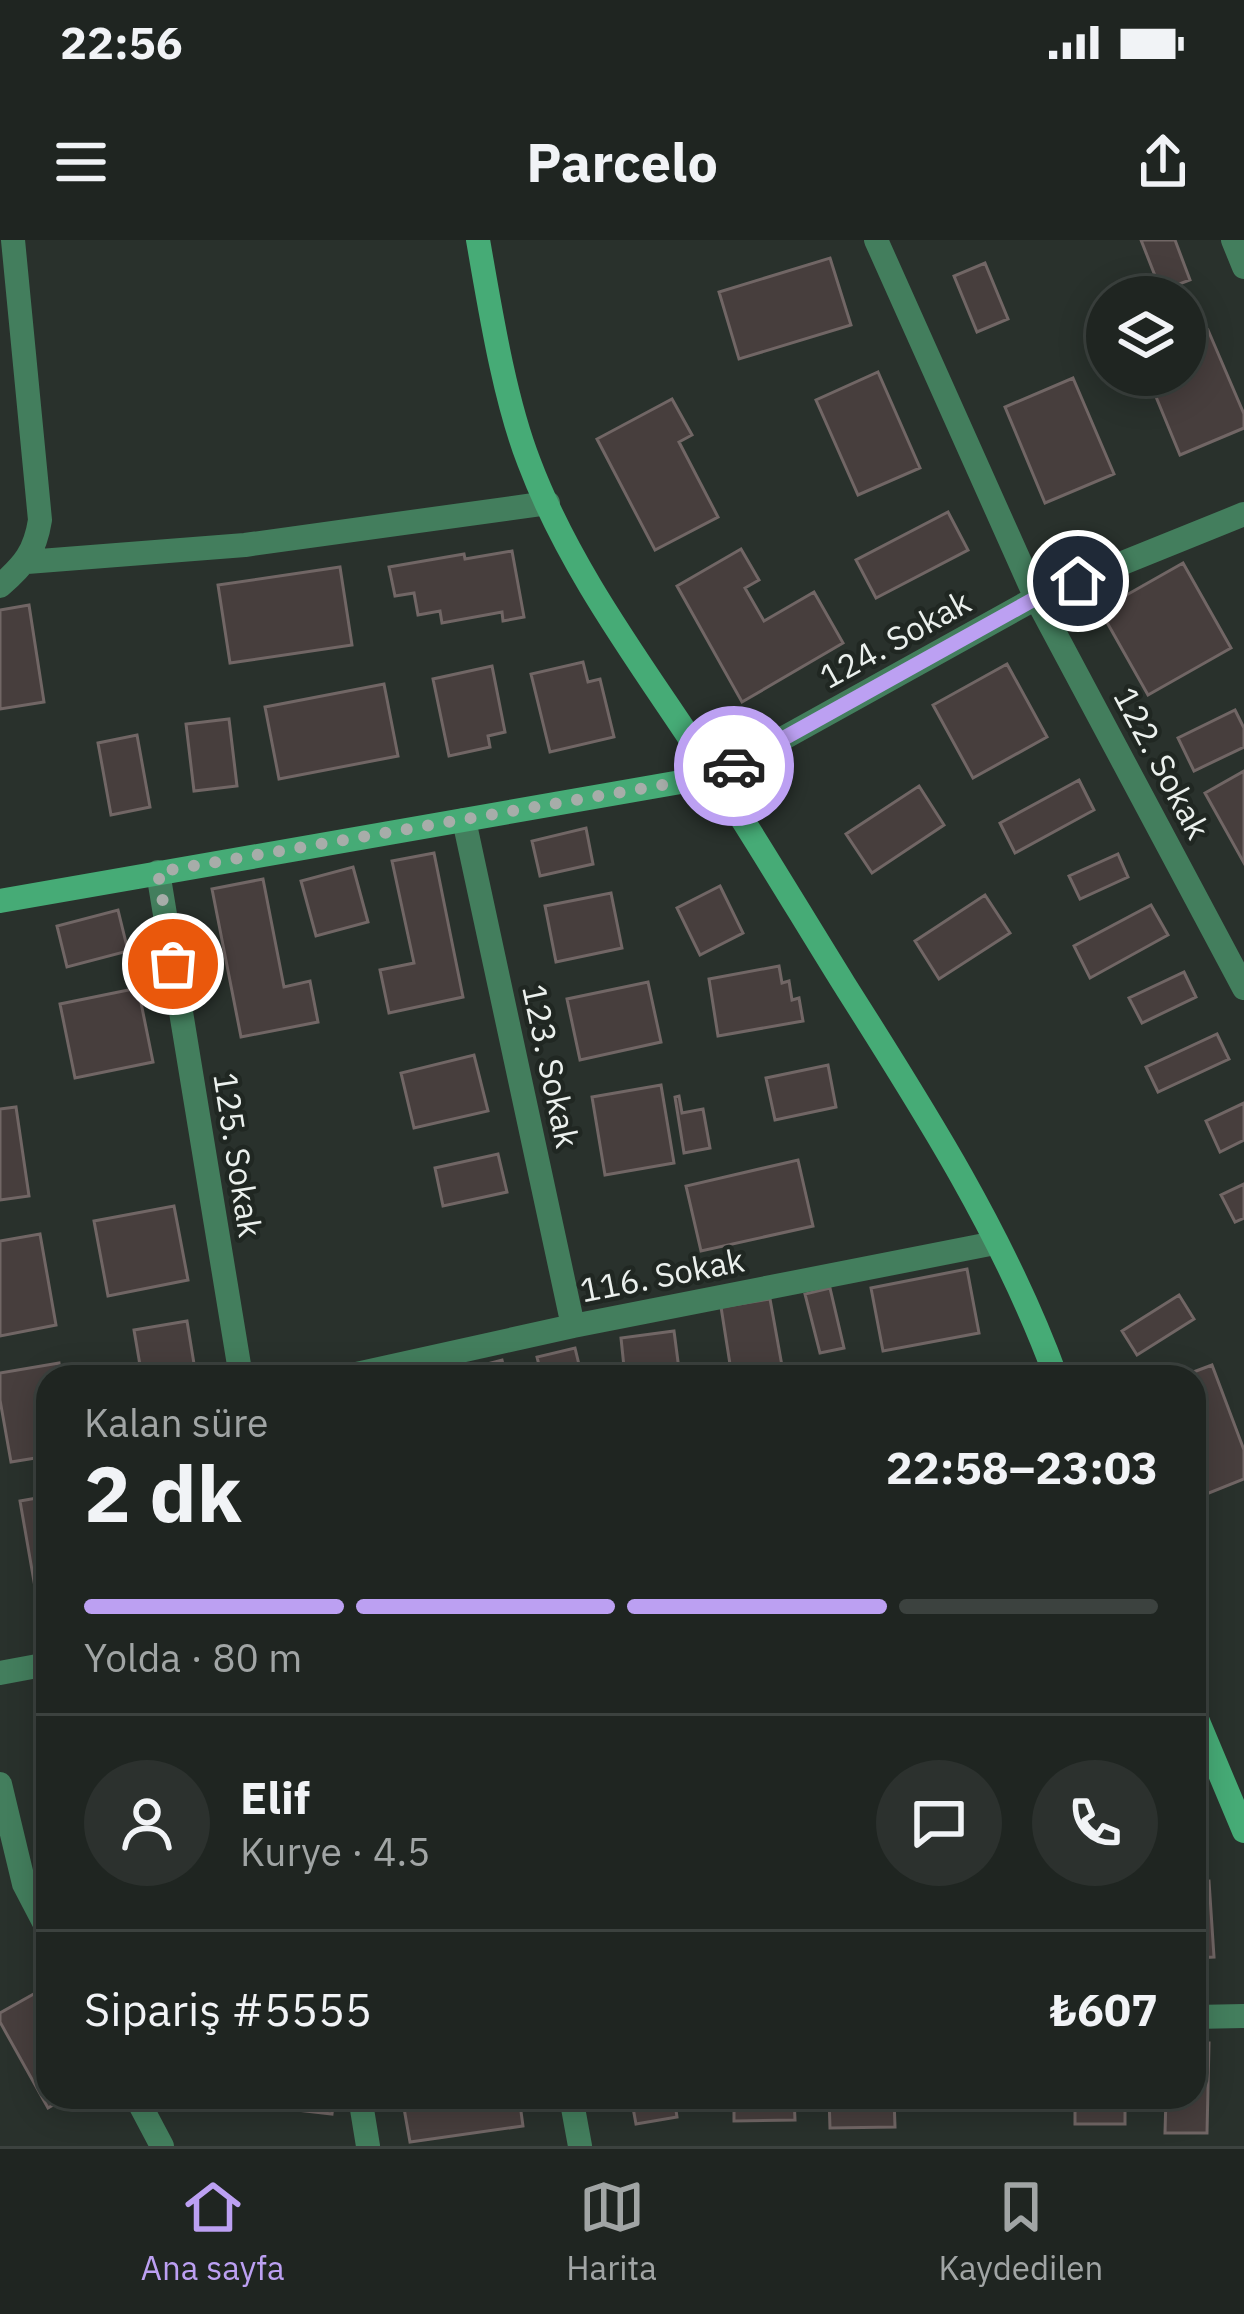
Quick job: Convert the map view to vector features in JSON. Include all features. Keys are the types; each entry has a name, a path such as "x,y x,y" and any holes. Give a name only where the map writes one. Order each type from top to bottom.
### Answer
{"main road":[{"path":"478,240 527,460 548,503 592,587 945,1144 1052,1365"},
{"path":"0,902 715,776"},
{"path":"1206,1745 1243,1823"}],"street":[{"path":"0,586 27,562 40,520 10,311 13,240"},
{"name":"122. Sokak","path":"875,240 1036,598 1244,988"},
{"path":"1233,240 1244,267"},
{"path":"27,562 244,545 548,503"},
{"name":"124. Sokak","path":"715,776 1036,598 1244,514"},
{"name":"123. Sokak","path":"464,820 573,1326"},
{"name":"125. Sokak","path":"158,872 239,1365"},
{"name":"116. Sokak","path":"397,1365 995,1243"},
{"path":"0,1673 36,1666"},
{"path":"0,1784 12,1883 36,1914"},
{"path":"1206,2017 1244,2016"},
{"path":"142,2109 162,2146"},
{"path":"362,2109 368,2146"},
{"path":"573,2109 580,2146"}],"building":[{"path":"1141,240 1175,240 1188,276 1155,276"},
{"path":"830,258 851,325 739,359 719,292"},
{"path":"985,263 1008,319 977,332 954,276"},
{"path":"1206,331 1244,414 1244,428 1180,455 1156,396 1206,396"},
{"path":"878,372 920,468 858,495 816,400"},
{"path":"1073,378 1114,474 1045,503 1005,407"},
{"path":"672,399 692,435 679,442 718,517 655,550 597,439"},
{"path":"948,512 968,550 876,598 856,560"},
{"path":"741,549 759,580 745,588 764,621 814,592 843,643 742,702 677,586"},
{"path":"512,551 524,617 503,621 502,612 442,623 440,611 418,615 414,593 395,596 389,567"},
{"path":"1183,563 1231,648 1148,695 1100,610"},
{"path":"340,567 352,645 230,663 218,585"},
{"path":"29,605 44,702 0,709 0,610"},
{"path":"583,662 588,682 600,679 614,737 550,752 531,674"},
{"path":"1007,664 1047,737 973,778 933,705"},
{"path":"492,666 505,732 488,736 490,747 449,756 433,679"},
{"path":"384,684 398,756 279,779 265,707"},
{"path":"1235,710 1244,728 1244,747 1194,771 1178,738"},
{"path":"229,719 237,786 194,791 186,724"},
{"path":"137,735 150,807 111,815 98,743"},
{"path":"1244,771 1244,863 1205,793"},
{"path":"1079,780 1094,810 1015,853 1000,823"},
{"path":"919,786 944,825 872,873 846,834"},
{"path":"586,828 593,864 540,876 532,841"},
{"path":"434,853 463,997 389,1013 380,970 414,963 392,861"},
{"path":"1118,854 1128,877 1080,899 1069,876"},
{"path":"353,867 368,922 316,936 301,881"},
{"path":"263,879 284,987 310,981 318,1022 241,1037 212,889"},
{"path":"720,886 743,933 700,955 677,908"},
{"path":"611,893 622,948 556,962 545,906"},
{"path":"985,895 1010,933 939,979 915,941"},
{"path":"1151,905 1168,935 1090,978 1074,946"},
{"path":"118,910 128,951 67,967 57,926"},
{"path":"779,966 782,983 789,981 792,1000 799,998 803,1021 718,1036 709,979"},
{"path":"1184,972 1196,997 1142,1023 1129,998"},
{"path":"648,982 661,1042 580,1060 567,999"},
{"path":"138,988 153,1062 75,1078 60,1004"},
{"path":"1217,1034 1229,1059 1158,1092 1146,1067"},
{"path":"474,1055 488,1111 414,1128 401,1073"},
{"path":"828,1065 836,1107 775,1120 766,1078"},
{"path":"661,1085 674,1163 605,1175 592,1097"},
{"path":"679,1096 682,1113 703,1109 710,1148 684,1153 675,1097"},
{"path":"1244,1103 1244,1140 1220,1152 1206,1121"},
{"path":"16,1107 29,1196 0,1200 0,1109"},
{"path":"498,1154 507,1192 443,1206 435,1168"},
{"path":"798,1160 813,1226 701,1251 686,1186"},
{"path":"1244,1184 1244,1218 1235,1222 1221,1195"},
{"path":"174,1206 188,1280 108,1296 94,1221"},
{"path":"40,1234 56,1325 0,1336 0,1241"},
{"path":"967,1269 979,1333 883,1351 871,1288"},
{"path":"830,1288 844,1348 820,1353 805,1294"},
{"path":"1179,1295 1194,1319 1137,1355 1122,1331"},
{"path":"770,1299 782,1365 730,1365 721,1307"},
{"path":"187,1321 194,1365 140,1365 134,1330"},
{"path":"674,1331 678,1365 624,1365 621,1338"},
{"path":"575,1348 579,1365 539,1365 537,1357"},
{"path":"1212,1365 1244,1450 1244,1479 1206,1494 1206,1367"},
{"path":"36,1367 36,1458 11,1462 0,1373"},
{"path":"36,1498 36,1593 20,1501"},
{"path":"1209,1881 1214,1957 1206,1957"},
{"path":"36,1993 36,2086 0,2022 0,2013"},
{"path":"1209,2043 1207,2133 1165,2133 1166,2109 1206,2109"},
{"path":"296,2109 333,2109 332,2114"},
{"path":"404,2109 521,2109 523,2126 410,2142"},
{"path":"633,2109 676,2109 677,2117 636,2124"},
{"path":"734,2109 795,2109 795,2120 734,2121"},
{"path":"829,2109 894,2109 895,2127 830,2128"},
{"path":"1075,2109 1125,2109 1125,2124 1075,2124"}],"way so far":[{"path":"173,964 158,872 715,776 734,766"}],"route":[{"path":"734,766 1036,598 1078,581"}]}
